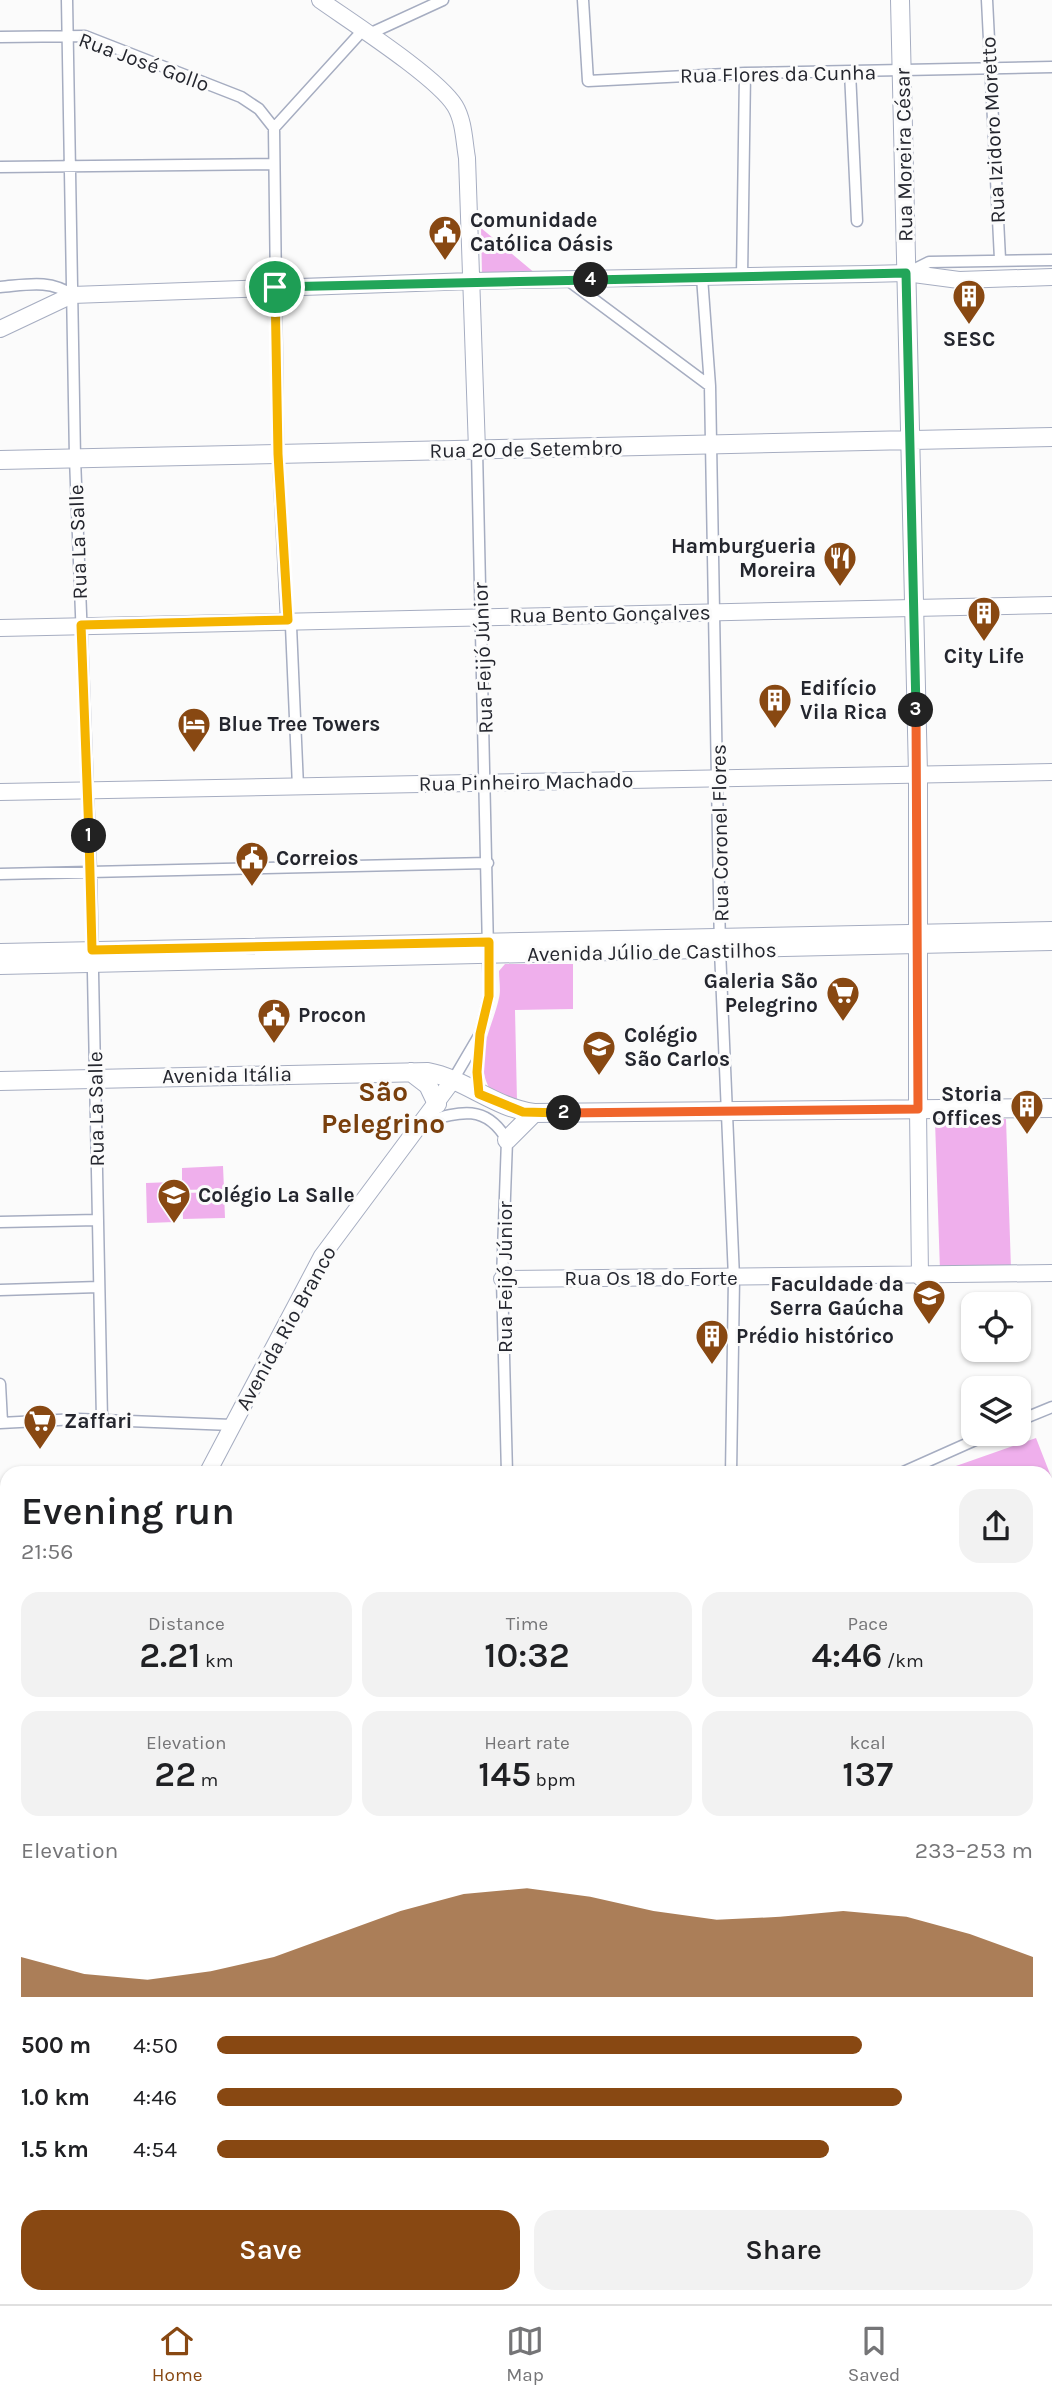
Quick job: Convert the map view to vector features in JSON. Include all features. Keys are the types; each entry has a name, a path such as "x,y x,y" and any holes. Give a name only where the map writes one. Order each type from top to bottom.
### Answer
{"main road":[{"name":"Rua Moreira César","path":"900,0 918,774 918,1109"},
{"name":"Rua 20 de Setembro","path":"0,460 1052,437"},
{"name":"Avenida Itália","path":"0,1081 411,1072 441,1074 479,1094 534,1113 1052,1108"},
{"path":"411,1072 428,1085 437,1104"},
{"path":"507,1140 534,1113"}],"street":[{"name":"Rua La Salle","path":"67,0 75,458 91,873 102,1420"},
{"name":"Rua Feijó Júnior","path":"320,0 437,87 455,107 467,158 490,949 489,996 480,1034 477,1072 479,1094"},
{"path":"298,786 291,626 288,620 278,454 274,128 366,32 443,0"},
{"name":"Rua Flores da Cunha","path":"583,0 588,81 745,73 1052,67"},
{"name":"Rua Izidoro Moretto","path":"987,0 1000,259"},
{"name":"Rua José Gollo","path":"0,37 68,35 103,43 242,97 260,109 274,128"},
{"path":"850,72 857,221"},
{"path":"742,276 745,73"},
{"path":"0,167 274,164"},
{"path":"906,273 929,262 1052,260"},
{"path":"0,328 72,295 472,281 742,276 906,273 959,280 1052,277"},
{"name":"Rua Coronel Flores","path":"702,277 712,444 721,943 734,1278 731,1466"},
{"path":"569,281 710,386"},
{"path":"0,287 49,284 59,286 72,295"},
{"name":"Rua Bento Gonçalves","path":"0,628 1052,605"},
{"name":"Rua Pinheiro Machado","path":"0,792 1052,772"},
{"path":"0,874 488,863"},
{"name":"Avenida Júlio de Castilhos","path":"1027,937 1052,930"},
{"name":"Avenida Júlio de Castilhos","path":"0,952 43,958 1027,937 1052,942"},
{"name":"Avenida Júlio de Castilhos","path":"0,967 43,958"},
{"name":"Rua Feijó Júnior","path":"453,1080 480,1034"},
{"name":"Avenida Rio Branco","path":"211,1466 322,1256 425,1122 453,1080"},
{"name":"Rua Moreira César","path":"918,1109 920,1276"},
{"path":"425,1122 459,1113 486,1116 498,1124 507,1140"},
{"name":"Rua Feijó Júnior","path":"507,1140 502,1279 507,1466"},
{"path":"0,1222 98,1220"},
{"name":"Rua Os 18 do Forte","path":"502,1279 1052,1273"},
{"path":"0,1290 99,1287"},
{"path":"0,1384 1,1423 102,1420 232,1425"},
{"path":"1031,1416 1052,1407"},
{"path":"917,1466 962,1446"}],"shaded area":[{"path":"481,228 536,274 482,275"},
{"path":"505,964 573,964 573,1009 515,1010 517,1101 492,1093 483,1069 485,1045 500,995 499,971"},
{"path":"1006,1119 1011,1269 940,1271 935,1121"},
{"path":"223,1166 224,1189 182,1190 182,1168"},
{"path":"173,1182 175,1222 147,1223 146,1183"},
{"path":"224,1192 225,1218 183,1219 182,1193"},
{"path":"1036,1438 1047,1466 956,1466 1013,1446 1031,1446 1031,1440"}],"place":[{"name":"Comunidade Católica Oásis","path":"445,262"},
{"name":"SESC","path":"969,326"},
{"name":"Hamburgueria Moreira","path":"840,588"},
{"name":"City Life","path":"984,643"},
{"name":"Edifício Vila Rica","path":"775,730"},
{"name":"Blue Tree Towers","path":"194,754"},
{"name":"Correios","path":"252,888"},
{"name":"Galeria São Pelegrino","path":"843,1023"},
{"name":"Procon","path":"274,1045"},
{"name":"Colégio São Carlos","path":"599,1077"},
{"name":"Storia Offices","path":"1027,1136"},
{"name":"Colégio La Salle","path":"174,1225"},
{"name":"Faculdade da Serra Gaúcha","path":"929,1326"},
{"name":"Prédio histórico","path":"712,1366"},
{"name":"Zaffari","path":"40,1451"}],"district":[{"name":"São Pelegrino","path":"383,1107"}],"route":[{"path":"906,273 918,774 918,1109 534,1113 507,1106 479,1094 477,1072 480,1034 489,996 489,942 92,950 81,625 288,620 278,454 275,287 906,273"}]}
